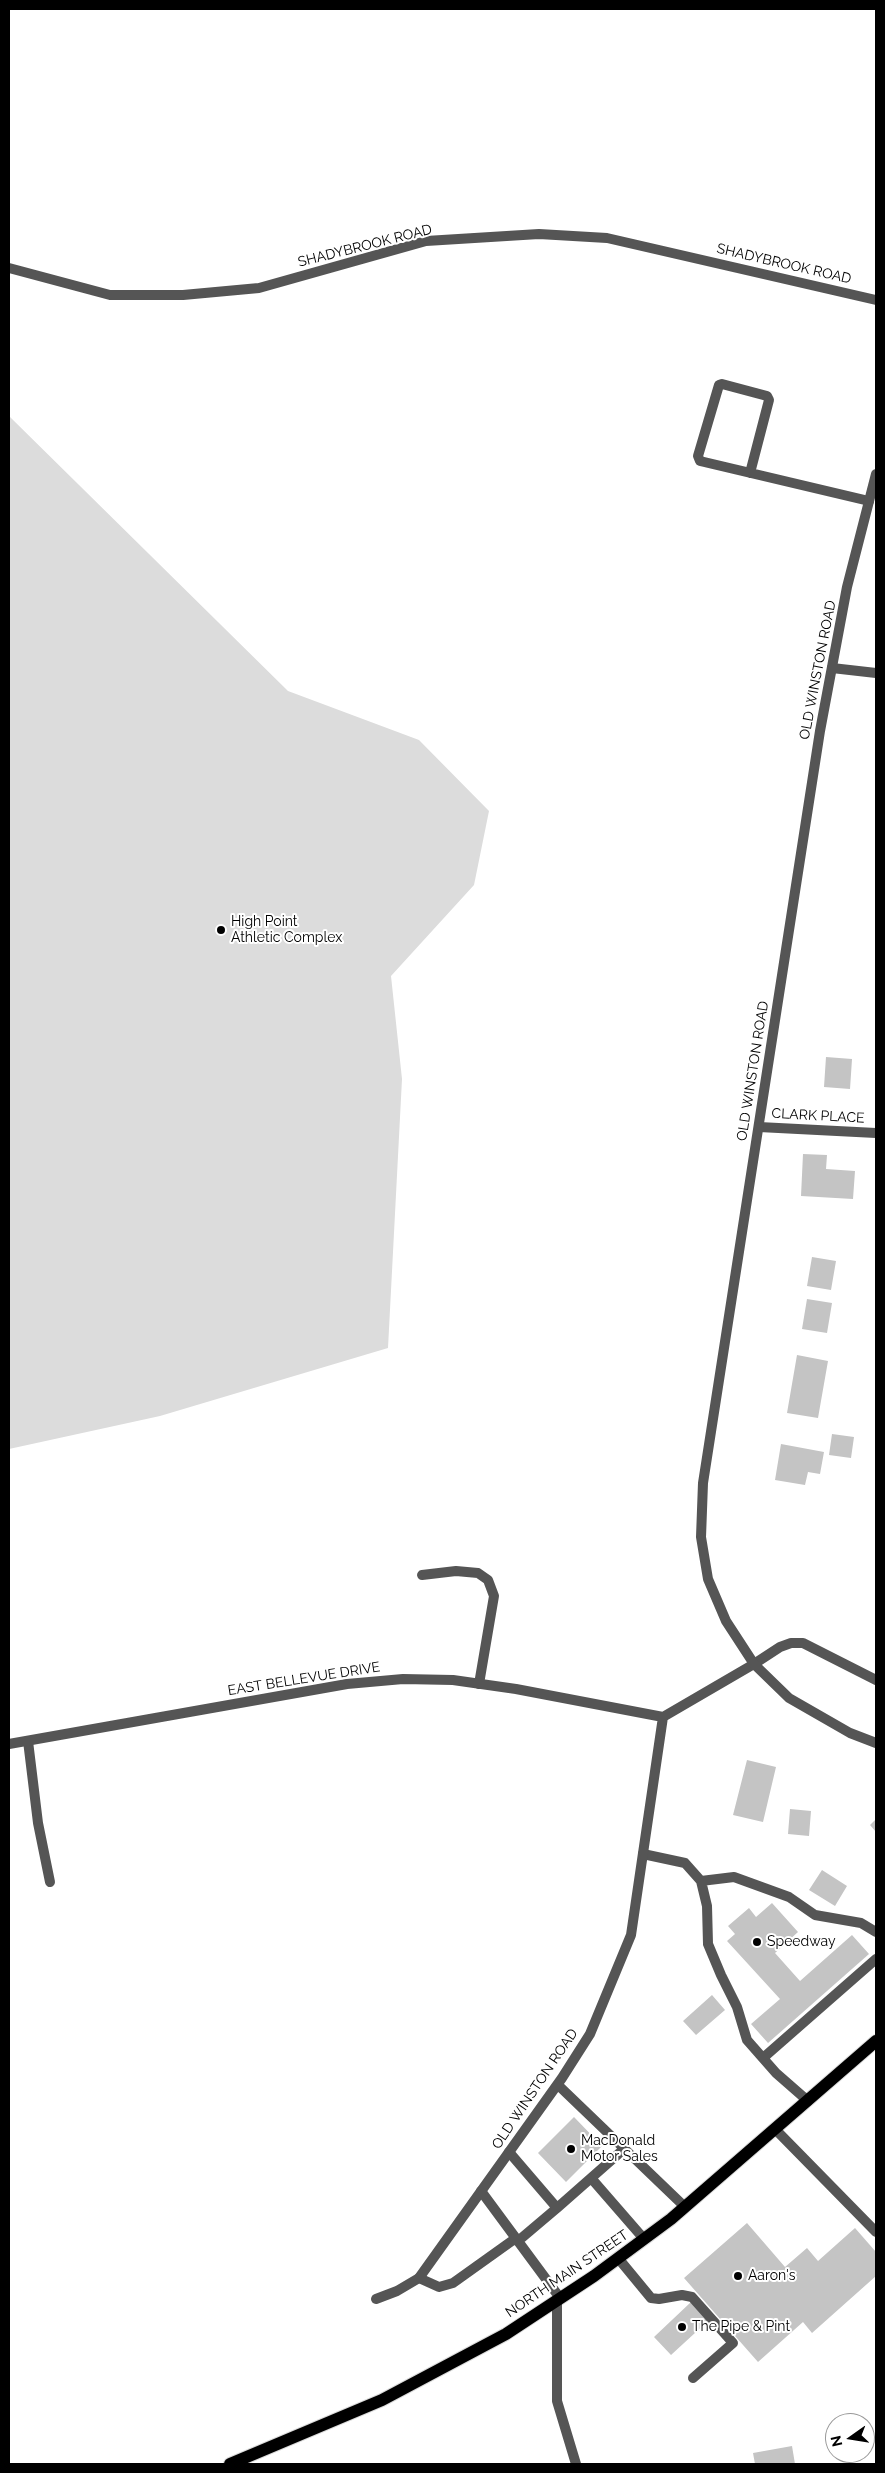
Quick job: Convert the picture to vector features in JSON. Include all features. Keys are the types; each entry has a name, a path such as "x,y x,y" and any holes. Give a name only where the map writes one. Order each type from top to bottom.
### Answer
{"main road":[{"name":"NORTH MAIN STREET","path":"230,2464 382,2400 506,2334 618,2258 685,2207 876,2041"}],"street":[{"name":"SHADYBROOK ROAD","path":"9,268 110,296 183,295 259,288 426,241 539,234 607,238 876,300"},
{"path":"750,473 770,400 766,396 722,384 719,385 698,456 700,461 750,473 869,501"},
{"name":"OLD WINSTON ROAD","path":"876,474 847,587 820,731 703,1483 701,1537 708,1579 726,1621 754,1664 789,1698 850,1733 876,1744"},
{"path":"832,668 876,672"},
{"name":"CLARK PLACE","path":"759,1127 876,1133"},
{"path":"422,1575 456,1571 478,1573 488,1580 494,1596 479,1684"},
{"path":"663,1717 780,1647 790,1643 803,1643 876,1680"},
{"name":"EAST BELLEVUE DRIVE","path":"9,1744 347,1684 403,1678 516,1688 663,1717"},
{"name":"OLD WINSTON ROAD","path":"376,2299 397,2291 419,2278 558,2085 590,2034 631,1935 663,1717"},
{"path":"28,1741 38,1823 50,1882"},
{"path":"643,1854 685,1863 701,1882 707,1906 708,1944 737,2007 747,2040 776,2074 808,2100"},
{"path":"701,1882 734,1877 789,1897 815,1915 861,1923 876,1932"},
{"path":"763,2058 876,1959"},
{"path":"558,2085 685,2207"},
{"path":"775,2129 876,2232"},
{"path":"419,2278 439,2287 453,2283 517,2240 557,2208 624,2149"},
{"path":"509,2152 557,2208"},
{"path":"591,2178 644,2239"},
{"path":"481,2191 559,2299 558,2401 576,2464"},
{"path":"618,2258 651,2298 659,2300 682,2295 692,2297 733,2343 693,2378"}],"shaded area":[{"name":"High Point Athletic Complex","path":"9,416 288,691 419,740 489,811 474,885 391,976 402,1079 388,1348 160,1416 9,1449"}],"building":[{"path":"826,1057 852,1059 850,1089 824,1087"},
{"path":"803,1154 827,1155 826,1169 855,1171 853,1199 801,1196"},
{"path":"812,1257 836,1261 831,1290 807,1286"},
{"path":"807,1299 832,1303 827,1333 802,1329"},
{"path":"797,1355 828,1361 818,1418 787,1413"},
{"path":"832,1434 854,1437 851,1458 829,1455"},
{"path":"781,1444 824,1452 820,1474 808,1472 805,1485 775,1480"},
{"path":"747,1760 776,1767 763,1822 733,1815"},
{"path":"790,1809 811,1811 809,1836 788,1834"},
{"path":"876,1819 876,1832 870,1825"},
{"path":"822,1870 847,1886 835,1906 809,1890"},
{"path":"772,1903 798,1932 775,1953 800,1981 852,1935 869,1954 768,2043 751,2024 780,1999 727,1941 735,1934 728,1926 749,1908 756,1917"},
{"path":"712,1995 725,2010 696,2035 683,2021"},
{"path":"574,2117 602,2146 566,2182 538,2153"},
{"path":"747,2223 785,2267 807,2248 818,2261 855,2228 876,2252 876,2276 812,2333 803,2322 758,2362 684,2278"},
{"path":"691,2302 708,2321 671,2355 654,2337"},
{"path":"792,2446 795,2464 755,2464 753,2453"}],"place":[{"name":"High Point Athletic Complex","path":"221,930"},
{"name":"Speedway","path":"757,1942"},
{"name":"MacDonald Motor Sales","path":"571,2149"},
{"name":"Aaron's","path":"738,2276"},
{"name":"The Pipe & Pint","path":"682,2327"}]}
